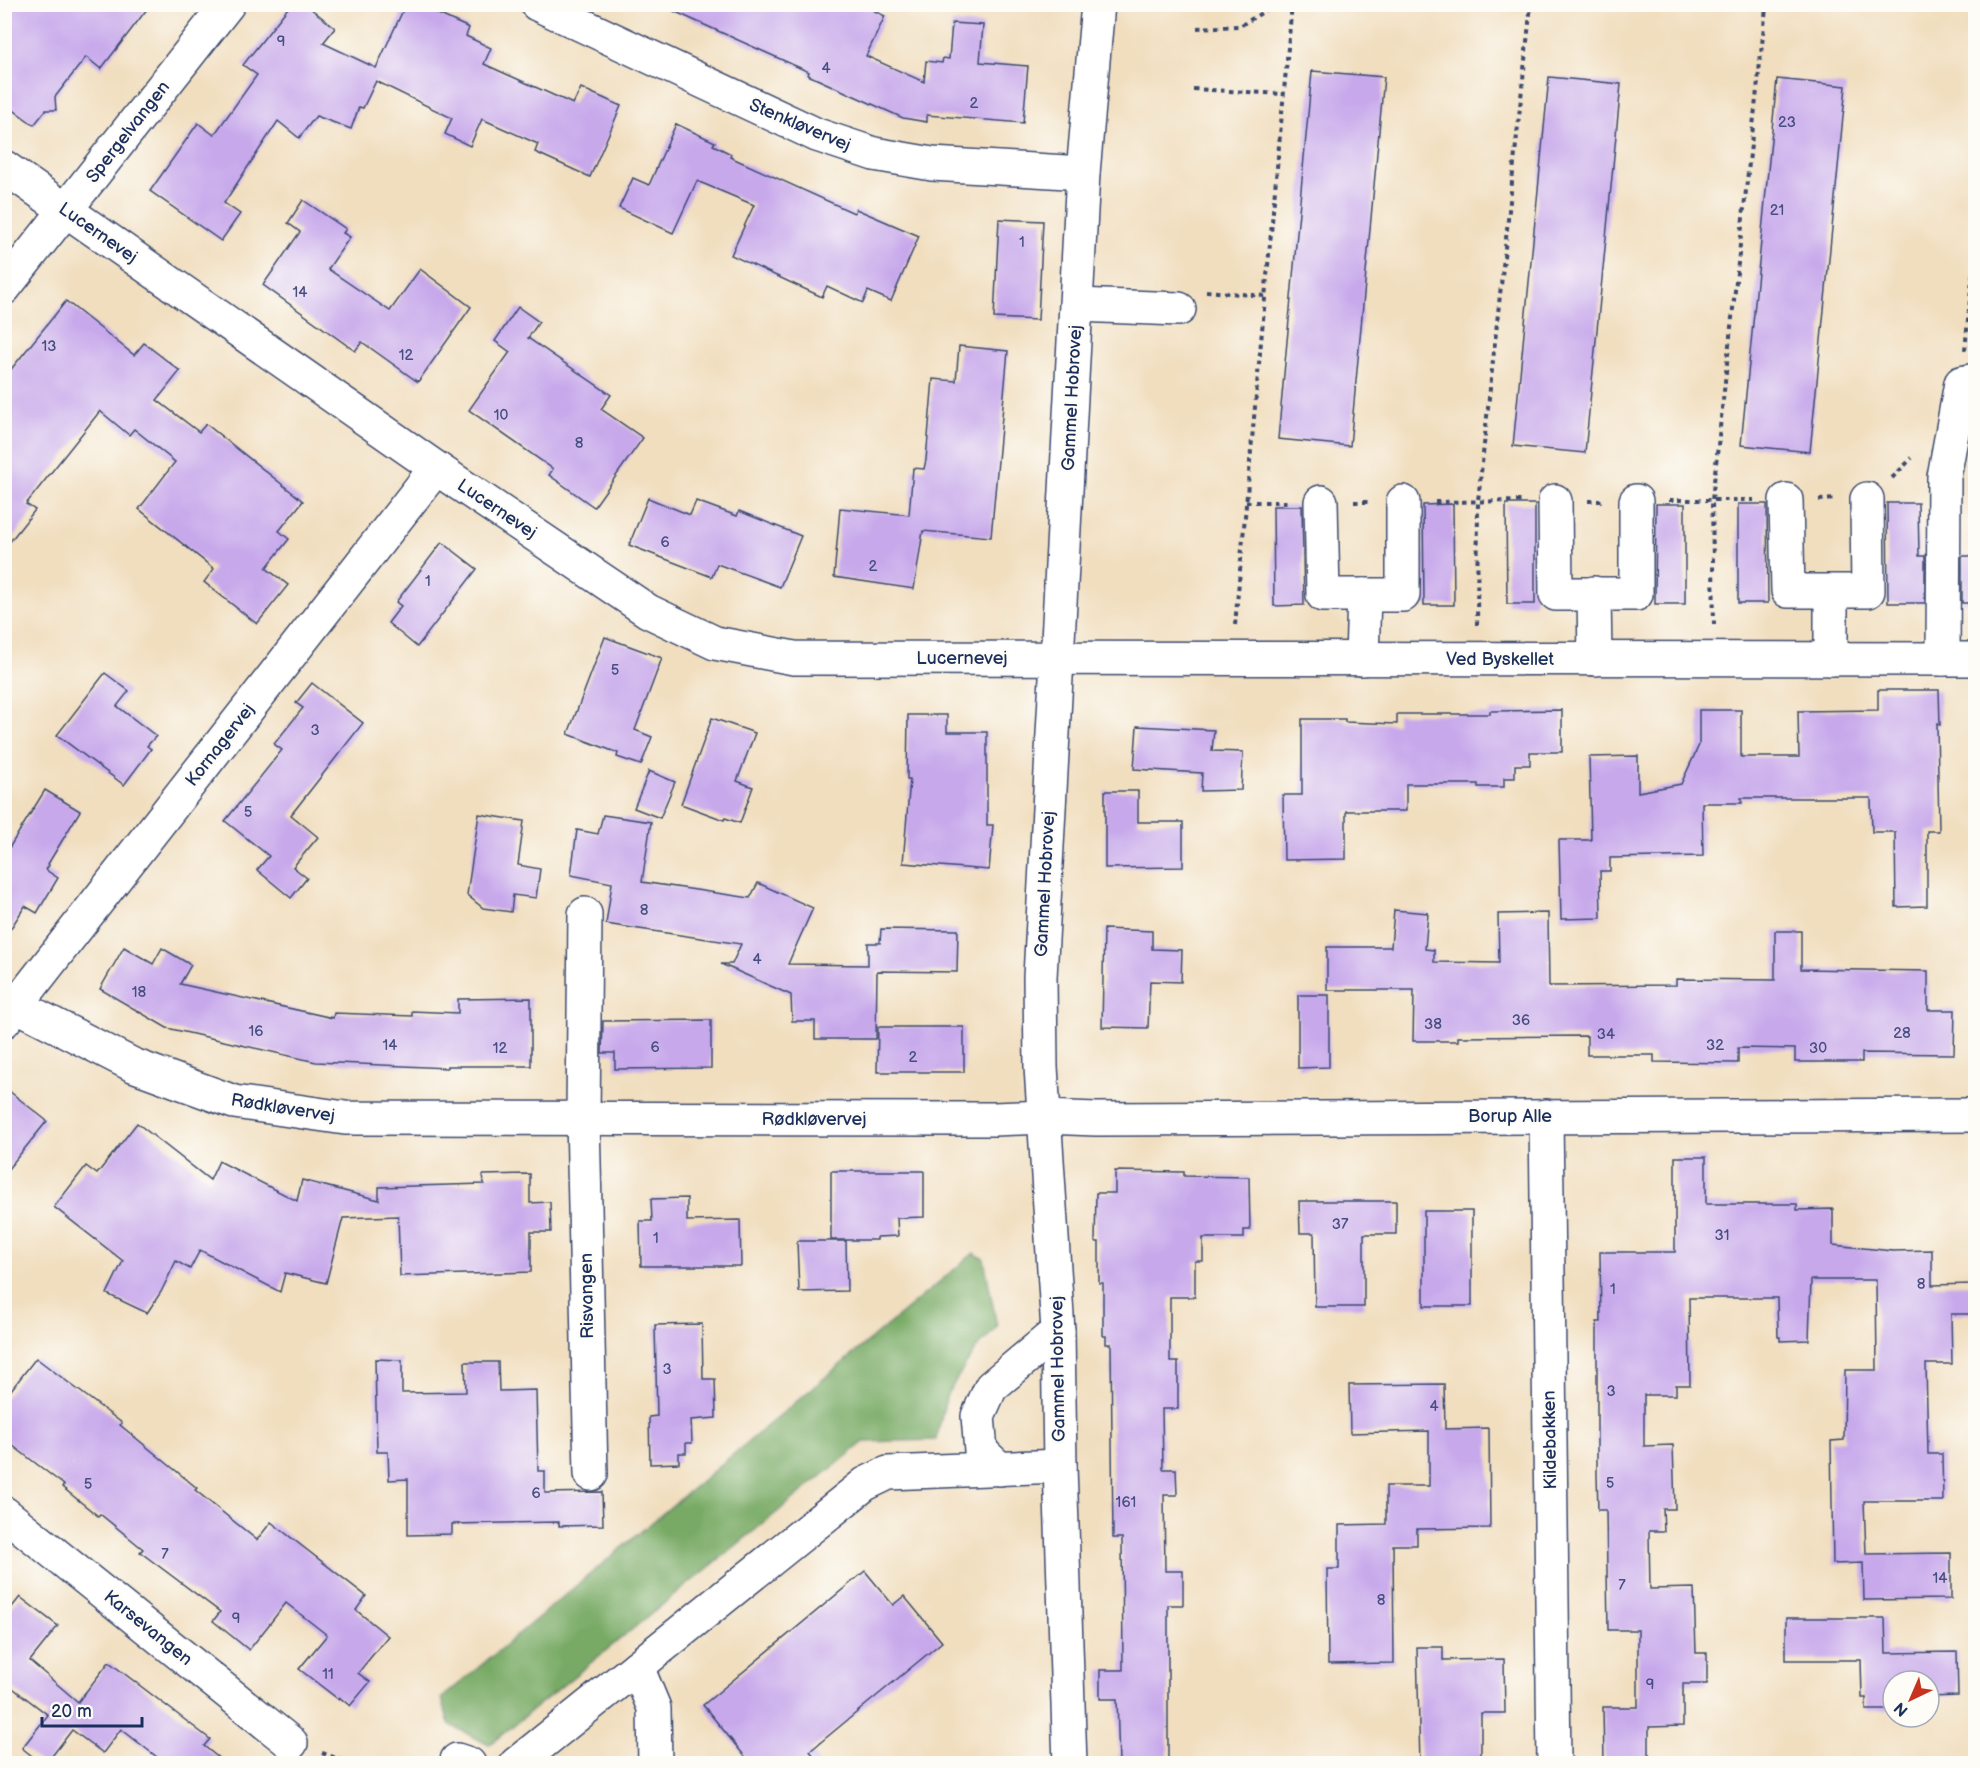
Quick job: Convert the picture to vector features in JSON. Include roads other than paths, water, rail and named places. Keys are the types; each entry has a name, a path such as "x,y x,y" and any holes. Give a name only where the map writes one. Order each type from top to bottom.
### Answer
{"street":[{"name":"Spergelvangen","path":"4,288 228,4"},
{"name":"Stenkløvervej","path":"537,4 817,135 874,154 932,164 1083,173"},
{"name":"Gammel Hobrovej","path":"1070,1764 1058,1331 1041,1067 1040,977 1083,173 1098,4"},
{"name":"Lucernevej","path":"4,167 436,468 648,610 715,643 794,658 1058,659"},
{"path":"1077,305 1191,300"},
{"path":"1943,659 1944,477 1968,382"},
{"name":"Kornagervej","path":"8,1009 436,468"},
{"path":"1786,500 1788,591 1831,592 1868,591 1868,499"},
{"path":"1555,501 1556,594 1636,594 1636,501"},
{"path":"1321,502 1323,595 1364,595 1403,594 1403,502"},
{"path":"1831,592 1831,659"},
{"path":"1594,593 1594,659"},
{"path":"1362,659 1364,595"},
{"name":"Ved Byskellet","path":"1058,659 1976,659"},
{"path":"583,1118 585,914"},
{"name":"Rødkløvervej","path":"8,1009 133,1065 234,1102 345,1118 1044,1118"},
{"name":"Borup Alle","path":"1044,1118 1976,1115"},
{"name":"Kildebakken","path":"1546,1116 1554,1764"},
{"name":"Risvangen","path":"583,1118 591,1474"},
{"path":"1000,1469 981,1450 978,1416 992,1387 1058,1331"},
{"path":"516,1764 865,1484 888,1473 1060,1466"},
{"name":"Karsevangen","path":"4,1513 291,1743"},
{"path":"637,1667 654,1708 655,1764"}]}
